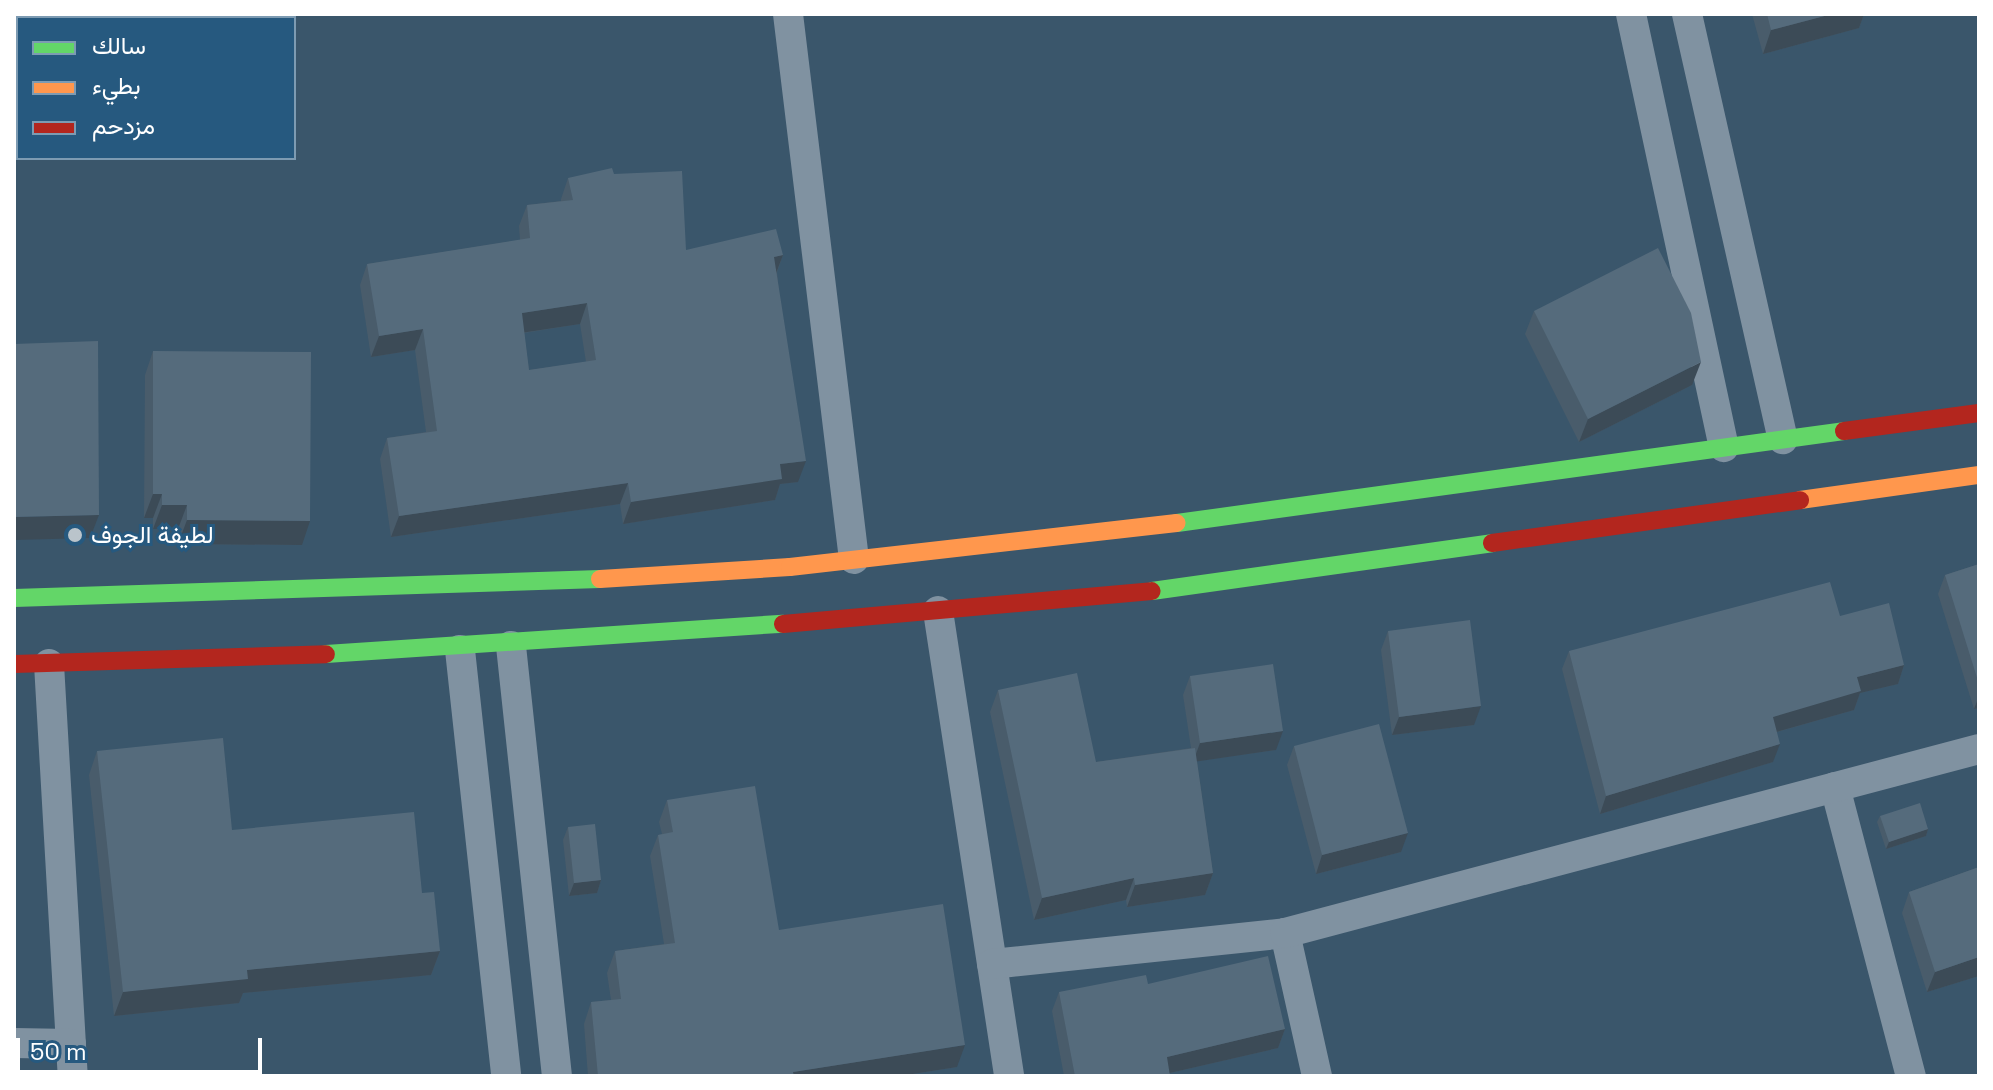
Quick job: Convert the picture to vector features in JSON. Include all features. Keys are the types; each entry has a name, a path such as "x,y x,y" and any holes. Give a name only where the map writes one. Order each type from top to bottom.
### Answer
{"street":[{"path":"788,14 854,559"},
{"path":"1631,14 1724,447"},
{"path":"1687,14 1783,439"},
{"path":"14,598 450,589 854,559 1097,534 1979,413"},
{"path":"14,664 460,650 1102,598 1979,475"},
{"path":"938,611 1009,1076"},
{"path":"511,646 557,1076"},
{"path":"460,650 506,1076"},
{"path":"49,664 73,1076"},
{"path":"992,964 1285,933 1979,749"},
{"path":"1835,787 1911,1076"},
{"path":"1285,933 1317,1076"},
{"path":"14,1043 71,1044"}],"building":[{"path":"1767,14 1832,14 1771,30"},
{"path":"612,168 614,174 682,171 686,250 776,229 783,255 774,257 806,461 780,464 782,479 631,502 628,483 399,516 387,438 437,431 423,329 379,336 367,264 530,238 527,205 573,200 568,178","holes":["587,303 596,360 529,370 522,313"]},
{"path":"1658,248 1691,313 1701,362 1588,419 1534,311"},
{"path":"98,341 99,515 14,517 14,344"},
{"path":"153,351 311,352 310,521 187,520 187,505 162,505 162,494 153,494"},
{"path":"1979,564 1979,684 1945,575"},
{"path":"1830,582 1840,616 1889,603 1904,665 1857,677 1861,691 1773,717 1780,744 1606,796 1569,651"},
{"path":"1470,620 1481,706 1399,717 1388,631"},
{"path":"1273,664 1283,731 1200,743 1190,676"},
{"path":"1077,673 1096,762 1195,748 1213,873 1135,885 1134,878 1042,898 998,690"},
{"path":"1379,724 1408,833 1322,855 1294,746"},
{"path":"223,738 232,830 414,812 422,893 434,892 440,951 247,970 248,979 123,992 97,751"},
{"path":"755,786 779,930 943,904 965,1045 793,1072 794,1076 598,1076 591,1002 621,999 615,951 675,943 658,835 673,832 667,800"},
{"path":"1920,803 1928,829 1889,842 1880,816"},
{"path":"595,824 601,880 574,883 568,827"},
{"path":"1979,867 1979,957 1935,972 1909,892"},
{"path":"1268,956 1285,1029 1167,1057 1170,1076 1075,1076 1059,992 1146,975 1148,984"}],"traffic: fast":[{"path":"1177,523 1844,431"},
{"path":"1152,591 1492,543"},
{"path":"14,598 600,579"},
{"path":"326,654 783,624"}],"traffic: slow":[{"path":"1800,500 1979,475"},
{"path":"600,579 790,567 1177,523"}],"traffic: jam":[{"path":"1844,431 1979,413"},
{"path":"1492,543 1800,500"},
{"path":"783,624 1152,591"},
{"path":"14,664 326,654"}],"place":[{"name":"لطيفة الجوف","path":"75,535"}]}
